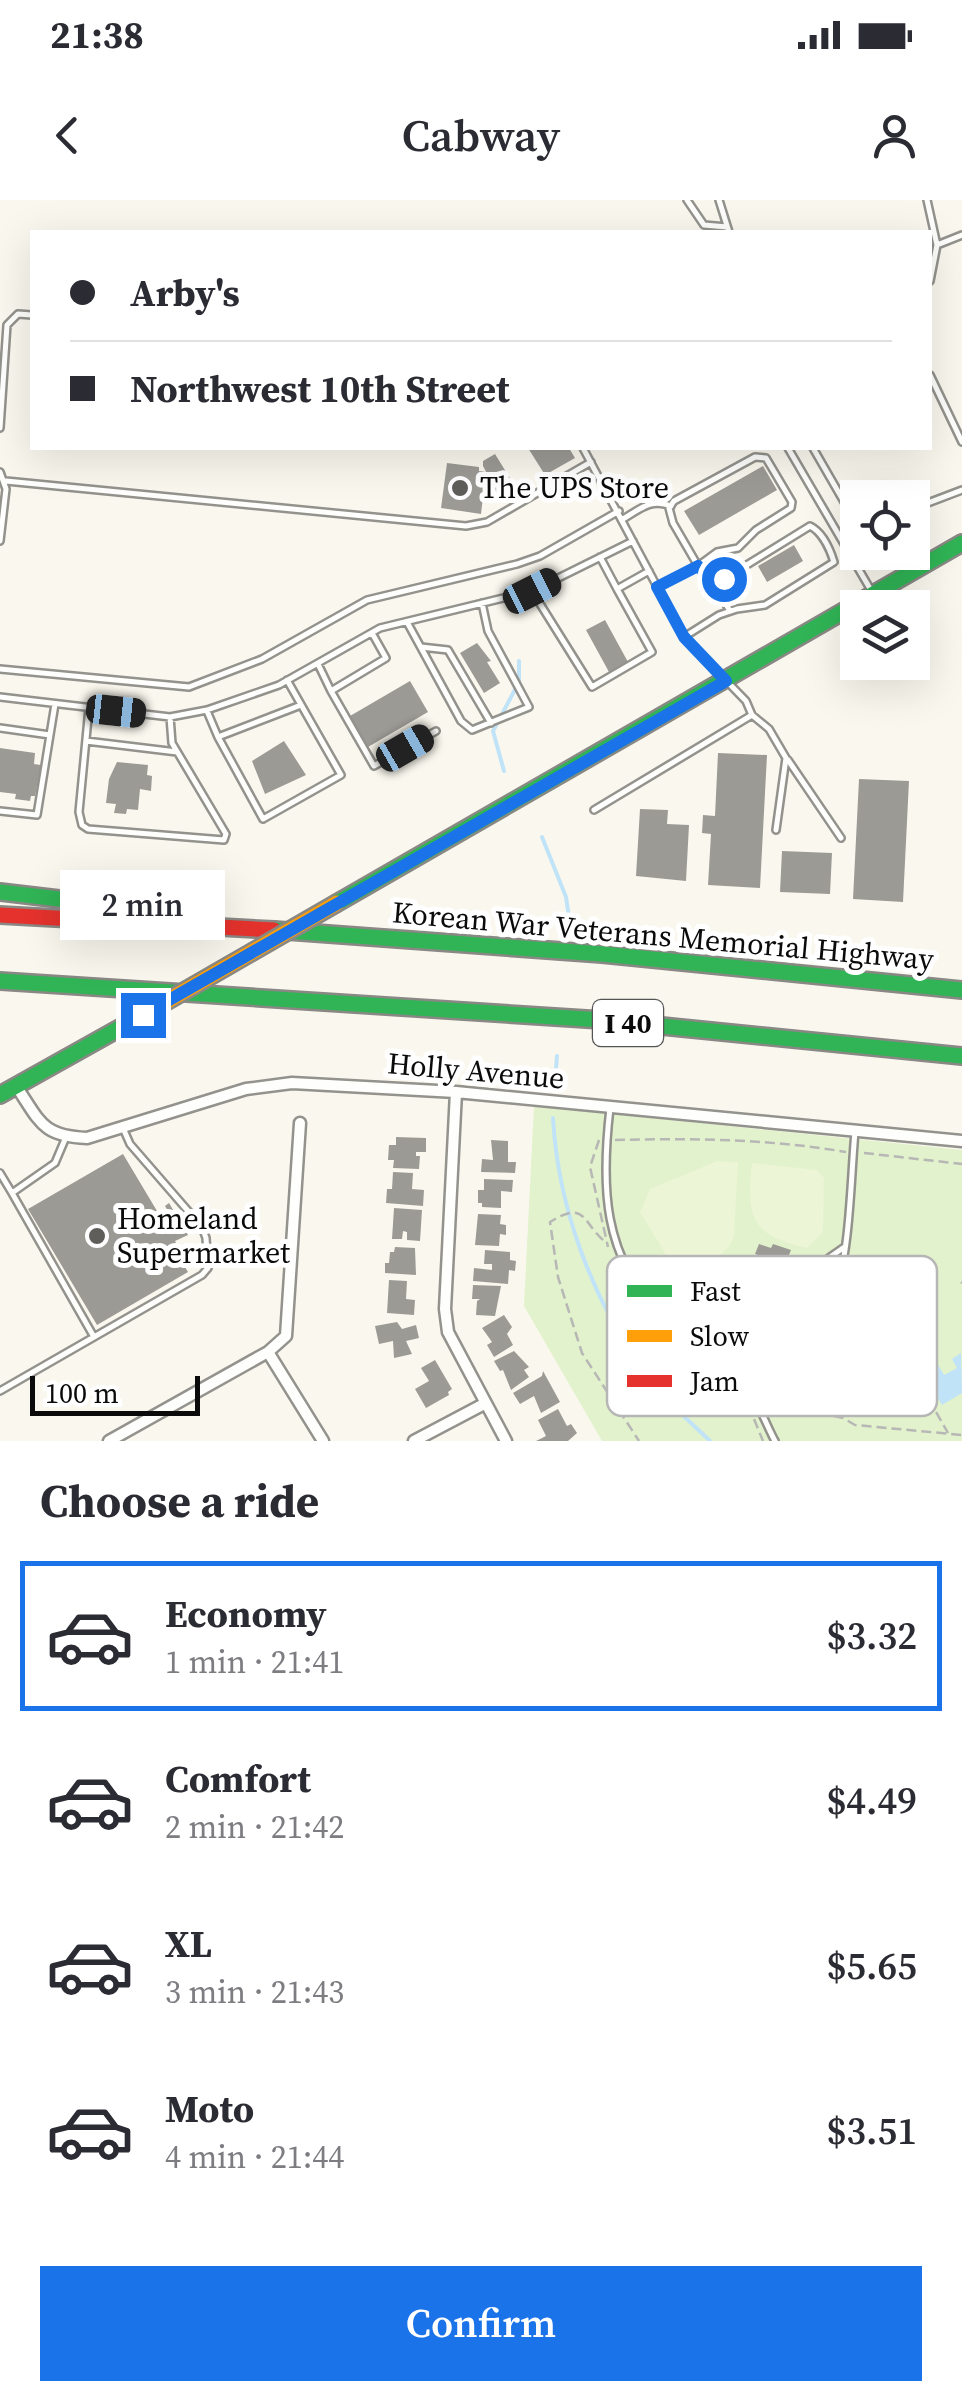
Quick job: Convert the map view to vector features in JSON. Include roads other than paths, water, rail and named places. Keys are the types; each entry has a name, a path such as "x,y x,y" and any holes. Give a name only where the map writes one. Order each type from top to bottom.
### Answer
{"main road":[{"path":"880,590 962,543"},
{"path":"0,1095 840,614"},
{"path":"0,892 177,913 238,927"},
{"name":"Korean War Veterans Memorial Highway","path":"0,915 238,927 691,962 962,990"},
{"name":"I 40","path":"0,981 420,1006 962,1056"}],"street":[{"name":"Holly Avenue","path":"66,1137 88,1138 246,1089 292,1083 456,1092 962,1141"},
{"path":"16,1086 43,1125 66,1137"},
{"path":"456,1092 448,1332 506,1441"},
{"path":"109,1441 268,1352 286,1336 300,1123"},
{"path":"268,1352 323,1441"},
{"path":"414,1441 484,1404"}],"lane":[{"path":"687,200 704,225 728,230 719,200"},
{"path":"926,200 937,246 932,271"},
{"path":"937,246 962,235"},
{"path":"0,428 7,325 18,314 30,315"},
{"path":"932,379 962,442"},
{"path":"584,450 684,637 769,729 840,838"},
{"path":"789,450 871,590"},
{"path":"814,450 840,494"},
{"path":"657,587 718,552 738,548 756,530 791,508 792,502 766,458 755,457 671,506"},
{"path":"6,481 466,526 488,522 591,462"},
{"path":"0,472 6,481 0,540"},
{"path":"930,502 962,490"},
{"path":"622,519 647,504 659,501 671,506"},
{"path":"671,506 673,524 730,611"},
{"path":"0,669 189,688 262,660 367,600 528,560 619,510"},
{"path":"684,637 730,611 765,605 834,562 818,530 810,526 724,579 711,580"},
{"path":"0,697 170,717 207,710 287,680 372,633 532,591 633,541"},
{"path":"532,591 592,688 652,652 600,557"},
{"path":"617,589 649,572"},
{"path":"407,622 461,721 472,730 529,707 488,632 482,603"},
{"path":"331,691 386,658 372,633"},
{"path":"421,648 448,650 491,723"},
{"path":"318,664 374,766 436,731"},
{"path":"207,710 263,820 342,776 287,680"},
{"path":"0,810 37,815 55,704"},
{"path":"218,737 301,705"},
{"path":"88,708 79,812 82,826 88,830 224,840 226,834 172,743 170,717"},
{"path":"594,810 752,714"},
{"path":"0,728 50,735"},
{"path":"86,742 177,752"},
{"path":"776,830 786,758"},
{"path":"610,1108 604,1190 623,1256"},
{"path":"0,1391 208,1268 202,1226 130,1144 123,1126"},
{"path":"843,1256 856,1129"},
{"path":"12,1192 55,1163 66,1137"},
{"path":"0,1174 94,1338"},
{"path":"835,1256 844,1248"},
{"path":"761,1416 775,1441"}],"water":[{"path":"961,1353 962,1393 942,1405 937,1397 937,1363 944,1375 957,1368 952,1359"}],"waterway":[{"path":"504,771 493,731 519,682 519,661"},
{"path":"542,837 566,897 569,917"},
{"path":"555,1081 557,1056"},
{"path":"553,1118 570,1217 607,1311"},
{"path":"684,1416 710,1441"}],"place":[{"name":"The UPS Store","path":"460,488"},
{"name":"Homeland Supermarket","path":"97,1236"}]}
